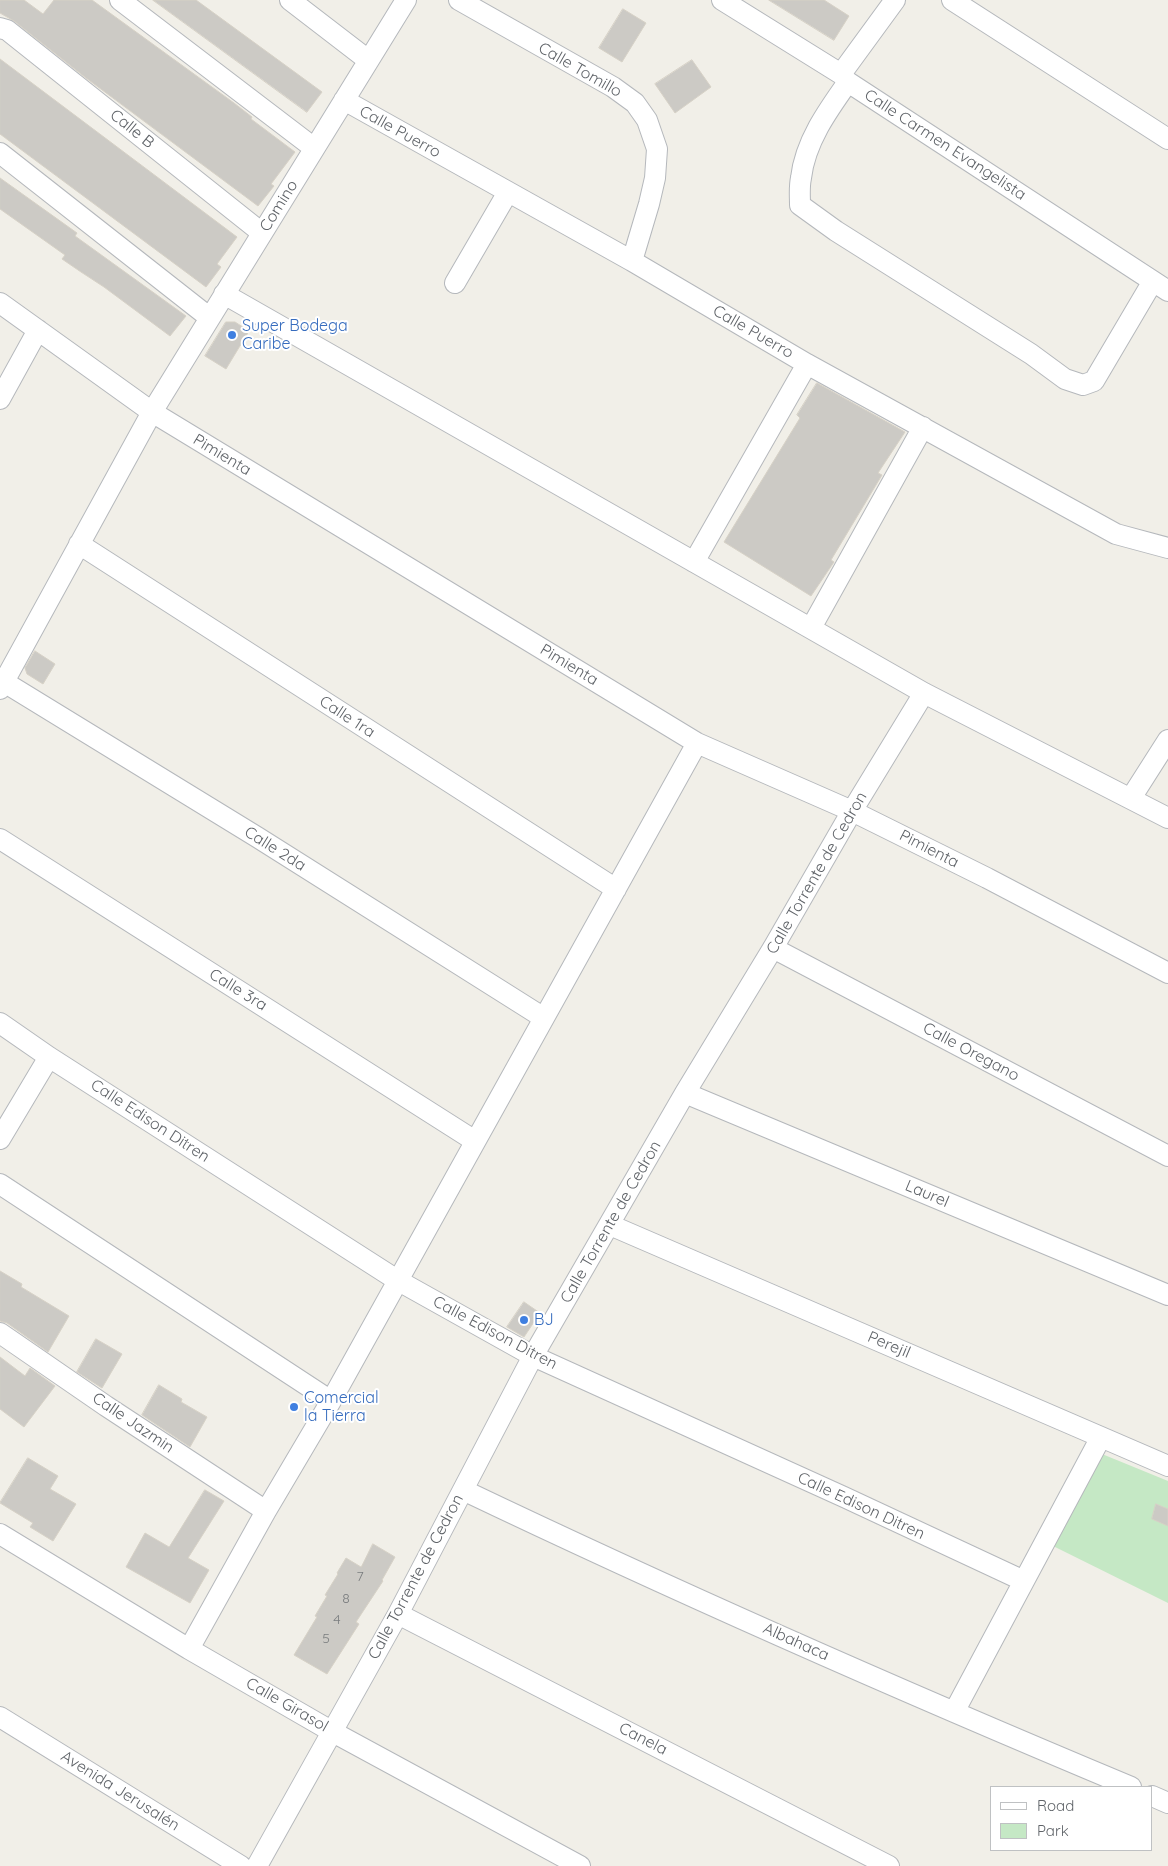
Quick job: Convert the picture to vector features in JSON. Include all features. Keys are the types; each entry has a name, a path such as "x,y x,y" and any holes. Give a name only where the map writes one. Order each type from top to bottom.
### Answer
{"street":[{"path":"120,0 314,148"},
{"path":"290,0 368,60"},
{"name":"Comino","path":"2,685 152,412 406,0"},
{"name":"Calle Tomillo","path":"459,0 614,87 635,103 647,120 657,149 654,178 649,204 632,261"},
{"name":"Calle Carmen Evangelista","path":"722,0 845,78 1160,286"},
{"path":"895,0 845,78 816,132 801,177 800,205 836,231 1031,354 1065,379 1083,385 1094,381 1160,286"},
{"path":"952,0 1168,139"},
{"name":"Calle B","path":"0,28 7,30 262,233"},
{"name":"Calle Puerro","path":"344,100 632,261 807,364 923,426 1116,534 1168,548"},
{"path":"0,153 210,318"},
{"path":"455,283 508,192"},
{"path":"224,294 924,693 1168,818"},
{"name":"Pimienta","path":"0,303 152,412 697,743 852,811 996,883 1168,973"},
{"path":"0,399 38,330"},
{"path":"694,562 807,364"},
{"path":"811,628 923,426"},
{"name":"Calle 1ra","path":"79,544 616,890"},
{"name":"Calle 2da","path":"2,685 257,838 544,1018"},
{"name":"Calle Torrente de Cedron","path":"257,1866 398,1614 533,1356 685,1093 924,693"},
{"path":"1131,798 1168,740"},
{"path":"189,1649 266,1511 331,1401 697,743"},
{"name":"Calle 3ra","path":"0,839 475,1141"},
{"name":"Calle Oregano","path":"773,948 1168,1156"},
{"name":"Calle Edison Ditren","path":"0,1023 49,1057 397,1280 533,1356 853,1501 1024,1582"},
{"path":"0,1139 49,1057"},
{"name":"Laurel","path":"685,1093 1168,1295"},
{"path":"0,1184 331,1401"},
{"name":"Perejil","path":"610,1225 1168,1466"},
{"name":"Calle Jazmin","path":"0,1333 266,1511"},
{"path":"954,1712 1101,1437"},
{"name":"Albahaca","path":"463,1490 585,1548 954,1712 1129,1786"},
{"name":"Calle Girasol","path":"0,1534 189,1649 331,1731 580,1866"},
{"name":"Canela","path":"398,1614 889,1866"},
{"name":"Avenida Jerusalén","path":"0,1717 241,1866"},
{"path":"1153,1796 1168,1803"}],"green space":[{"path":"1102,1454 1168,1481 1168,1603 1049,1544"}],"building":[{"path":"0,0 24,0 43,14 54,0 92,0 234,103 252,117 251,119 295,152 271,184 274,186 258,206 86,78 14,21 0,13"},
{"path":"153,0 196,0 322,92 307,112"},
{"path":"769,0 824,0 849,16 834,40"},
{"path":"623,9 646,23 622,62 599,48"},
{"path":"0,59 237,237 217,264 221,267 206,287 0,134"},
{"path":"692,60 711,87 675,113 655,84"},
{"path":"0,178 77,233 75,236 186,316 170,336 104,287 62,259 65,255 0,209"},
{"path":"226,322 235,322 249,331 226,369 205,356"},
{"path":"817,383 905,432 878,473 882,475 831,560 834,562 811,596 724,542 800,418 797,415"},
{"path":"35,651 55,664 43,684 27,674 25,668"},
{"path":"0,1271 22,1284 21,1287 69,1316 48,1352 7,1323 0,1321"},
{"name":"BJ","path":"524,1302 540,1313 524,1337 507,1327"},
{"path":"96,1339 122,1354 102,1388 77,1372"},
{"path":"0,1357 25,1376 30,1368 55,1386 24,1427 0,1409"},
{"path":"159,1385 182,1399 181,1402 207,1417 190,1447 142,1415"},
{"path":"28,1458 58,1476 50,1489 76,1504 53,1541 30,1527 33,1523 0,1503"},
{"path":"205,1490 224,1501 188,1558 209,1570 190,1603 126,1567 145,1533 169,1547"},
{"path":"1156,1504 1168,1509 1168,1526 1152,1519"},
{"path":"373,1544 395,1557 383,1581 356,1622 359,1624 327,1674 294,1655 317,1617 315,1616 327,1596 325,1595 346,1558 361,1567"}],"place":[{"name":"Super Bodega Caribe","path":"232,335"},
{"name":"BJ","path":"524,1320"},
{"name":"Comercial la Tierra","path":"294,1407"}]}
